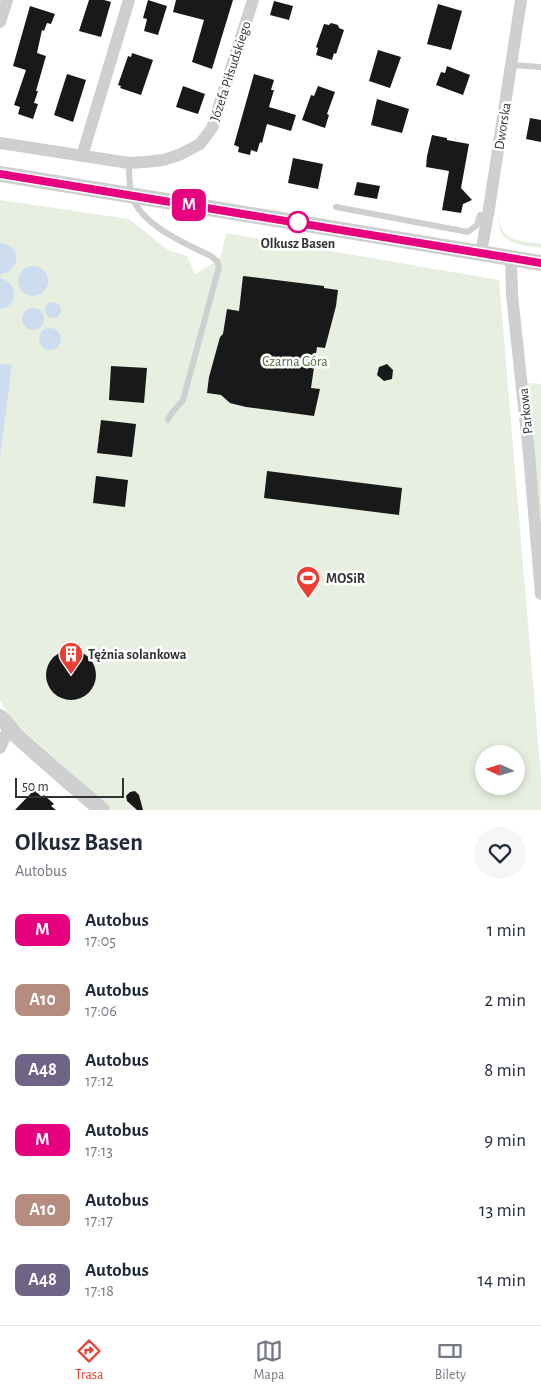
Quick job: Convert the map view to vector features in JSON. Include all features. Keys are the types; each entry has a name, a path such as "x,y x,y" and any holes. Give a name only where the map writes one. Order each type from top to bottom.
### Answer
{"street":[{"path":"0,22 7,0"},
{"path":"82,156 129,0"},
{"name":"Józefa Piłsudskiego","path":"0,143 128,163 163,160 180,155 200,144 212,128 253,0"},
{"name":"Dworska","path":"481,252 521,0"},
{"path":"0,174 541,263"},
{"name":"Parkowa","path":"511,257 512,295 530,454 541,594"},
{"path":"0,717 12,732 58,774 102,810"},
{"path":"0,748 6,734 12,732"}],"lane":[{"path":"511,65 541,67"},
{"path":"128,163 130,188 139,210 169,235 211,256 217,261 219,266 183,400 168,420"},
{"path":"336,207 468,232 477,225 480,215 488,215"}],"green space":[{"name":"Czarna Góra","path":"0,200 129,219 168,250 187,256 195,274 220,259 226,233 499,280 541,777 541,810 112,810 13,721 0,701"},
{"path":"499,216 500,225 507,236 519,241 541,244 541,248 517,244 505,238 499,226"},
{"path":"527,383 541,384 541,515 539,515"}],"water":[{"path":"0,243 7,244 12,248 16,257 13,268 1,274 0,278"},
{"path":"33,266 43,271 48,281 43,291 33,296 23,291 18,281 23,271"},
{"path":"0,278 6,281 13,289 14,299 11,304 0,309"},
{"path":"50,302 56,302 61,307 59,316 50,318 45,313 45,307"},
{"path":"29,308 37,308 44,315 44,323 37,330 29,330 22,323 22,315"},
{"path":"46,328 54,328 61,335 61,343 54,350 46,350 39,343 39,335"},
{"path":"0,364 12,365 0,457"}],"building":[{"path":"89,0 111,2 101,37 79,31"},
{"path":"148,0 167,6 158,35 144,31 147,19 143,18"},
{"path":"176,0 233,0 212,69 192,62 204,20 173,12"},
{"path":"274,1 293,6 289,20 270,15"},
{"path":"438,4 462,11 451,50 427,44"},
{"path":"30,6 55,14 51,24 47,23 44,31 42,30 37,53 46,56 36,91 38,91 34,103 38,104 33,119 18,114 20,107 14,105 26,70 13,66"},
{"path":"331,23 338,25 339,28 344,30 332,60 316,55 318,48 316,47 324,24 329,25"},
{"path":"378,50 401,57 390,88 369,81"},
{"path":"132,53 153,60 141,95 120,88 121,86 118,85 128,56 131,57"},
{"path":"447,66 470,75 463,95 436,85 441,72 445,73"},
{"path":"67,74 86,80 73,122 54,115"},
{"path":"254,74 274,80 271,90 274,90 269,107 296,115 291,131 267,124 262,143 260,142 257,152 251,150 250,155 238,152 239,147 234,145"},
{"path":"183,86 205,94 198,114 176,107"},
{"path":"318,86 335,92 327,114 329,115 325,128 302,120 311,95 314,96"},
{"path":"377,99 409,109 402,133 371,125"},
{"path":"530,118 541,120 541,142 526,139"},
{"path":"432,135 469,144 461,188 472,200 463,204 461,213 442,210 449,171 426,167"},
{"path":"293,158 323,164 318,189 288,183"},
{"path":"357,182 380,186 377,199 354,195"},
{"path":"243,276 324,286 324,288 338,290 336,306 325,348 317,347 311,388 320,389 314,416 246,407 230,403 221,395 207,393 209,377 220,337 223,334 227,309 239,311"},
{"path":"387,364 393,370 392,379 384,381 377,375 379,367"},
{"path":"111,366 147,368 144,403 109,400"},
{"path":"101,420 136,424 132,457 97,453"},
{"path":"267,471 402,488 399,515 264,498"},
{"path":"96,476 128,480 125,507 93,503"},
{"name":"Tężnia solankowa","path":"66,650 76,650 89,657 96,670 96,680 89,693 76,700 66,700 57,696 50,689 46,680 46,670 50,661 57,654"},
{"path":"34,790 42,797 44,795 54,804 51,806 56,810 15,810"},
{"path":"135,791 139,795 143,810 137,810 127,801 126,796 130,792"}],"bus line":[{"name":"M","path":"0,174 541,263"}],"place":[{"name":"Olkusz Basen","path":"298,222"},
{"name":"MOSiR","path":"308,599"},
{"name":"Tężnia solankowa","path":"71,675"}]}
